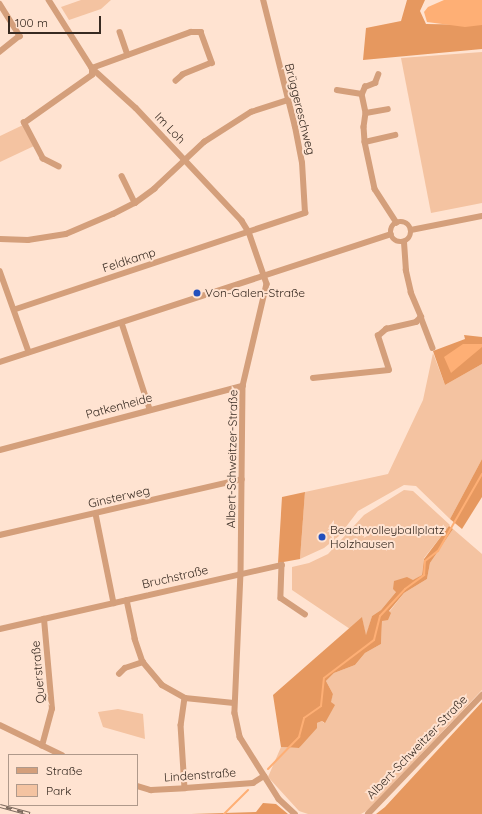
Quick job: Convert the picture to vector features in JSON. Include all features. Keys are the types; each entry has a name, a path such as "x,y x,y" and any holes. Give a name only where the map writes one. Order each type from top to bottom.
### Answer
{"street":[{"name":"Im Loh","path":"49,0 92,68 185,160 249,232 264,276"},
{"name":"Brüggereschweg","path":"249,232 305,213 302,162 263,0"},
{"path":"0,4 20,36 0,52"},
{"path":"120,32 128,55"},
{"path":"59,167 43,159 24,123 92,75 92,68 191,32 201,32 212,63 183,75 176,81"},
{"path":"378,75 375,83 365,87 362,94 366,113 364,127 365,142 375,189 397,223"},
{"path":"337,90 362,94"},
{"path":"0,239 28,240 66,234 135,203 204,142 251,112 287,100"},
{"path":"366,113 388,109"},
{"path":"365,142 396,135"},
{"path":"122,176 135,203"},
{"path":"411,230 482,216"},
{"path":"397,223 407,224 411,230 411,235 404,242 406,271 411,293 433,348"},
{"path":"397,223 391,230 391,234 393,239 404,242"},
{"name":"Feldkamp","path":"16,309 249,232"},
{"path":"0,362 391,234"},
{"path":"0,271 16,309 29,352"},
{"name":"Albert-Schweitzer-Straße","path":"264,276 267,289 243,386 241,573 234,703 240,737 279,799 295,814"},
{"path":"313,378 389,370 378,336 386,329 416,322 421,317"},
{"path":"122,322 150,409"},
{"name":"Patkenheide","path":"0,450 150,409 243,386"},
{"name":"Ginsterweg","path":"0,534 96,514 242,479"},
{"path":"96,514 114,603"},
{"path":"241,573 282,565 281,598 305,614"},
{"name":"Bruchstraße","path":"0,629 241,573"},
{"path":"127,600 135,639 143,662 162,685 185,698 234,703"},
{"name":"Querstraße","path":"42,746 52,709 44,619"},
{"path":"119,674 125,668 143,662"},
{"name":"Albert-Schweitzer-Straße","path":"368,814 482,695"},
{"path":"185,698 181,724 185,788"},
{"path":"0,726 60,754"},
{"name":"Lindenstraße","path":"138,786 151,790 253,783 264,776"}],"green space":[{"path":"81,0 111,0 101,9 69,20 61,7"},
{"path":"482,52 482,203 431,213 401,58"},
{"path":"23,125 34,146 0,162 0,136"},
{"path":"433,353 445,385 482,364 482,459 450,519 416,486 404,485 358,511 339,536 324,548 300,559 305,492 388,474 423,400"},
{"path":"404,490 413,491 450,525 424,558 422,575 396,592 381,610 372,616 366,637 362,618 350,629 292,590 292,567 309,563 328,554 364,515"},
{"path":"453,529 482,554 482,690 368,810 361,814 308,814 299,811 268,777 281,747 299,748 317,723 322,721 324,723 333,694 326,681 334,673 355,665 365,653 381,644 382,621 404,593 427,579 430,563"},
{"path":"118,709 143,714 145,739 103,727 98,712"}],"shaded area":[{"path":"407,0 425,0 420,11 426,24 482,25 482,49 363,60 366,28 401,21"},
{"path":"444,0 482,0 482,25 465,27 427,22 424,12 428,7"},
{"path":"464,335 482,337 482,364 445,385 433,351 465,339"},
{"path":"463,344 482,344 482,347 451,373 444,357"},
{"path":"482,459 482,497 462,529 450,519"},
{"path":"305,492 300,559 278,563 282,497"},
{"path":"449,526 453,529 430,563 427,579 404,593 389,611 391,613 388,620 382,621 381,644 365,653 355,665 334,673 326,681 333,694 331,702 335,705 325,723 322,721 317,723 317,728 299,748 281,747 273,695 362,617 366,635 372,616 381,610 396,592 393,589 394,581 407,577 413,580 422,575 424,559"},
{"path":"482,702 482,814 376,814 385,807"},
{"path":"263,803 276,804 288,814 191,814 256,812"}],"waterway":[{"path":"268,769 299,737 304,718 321,706 324,678 374,640 380,616 405,589 424,575 425,561 438,551 482,474"},
{"path":"224,814 248,790"}],"railway":[{"path":"0,806 30,814"}],"place":[{"name":"Von-Galen-Straße","path":"197,293"},
{"name":"Beachvolleyballplatz Holzhausen","path":"322,537"}]}
